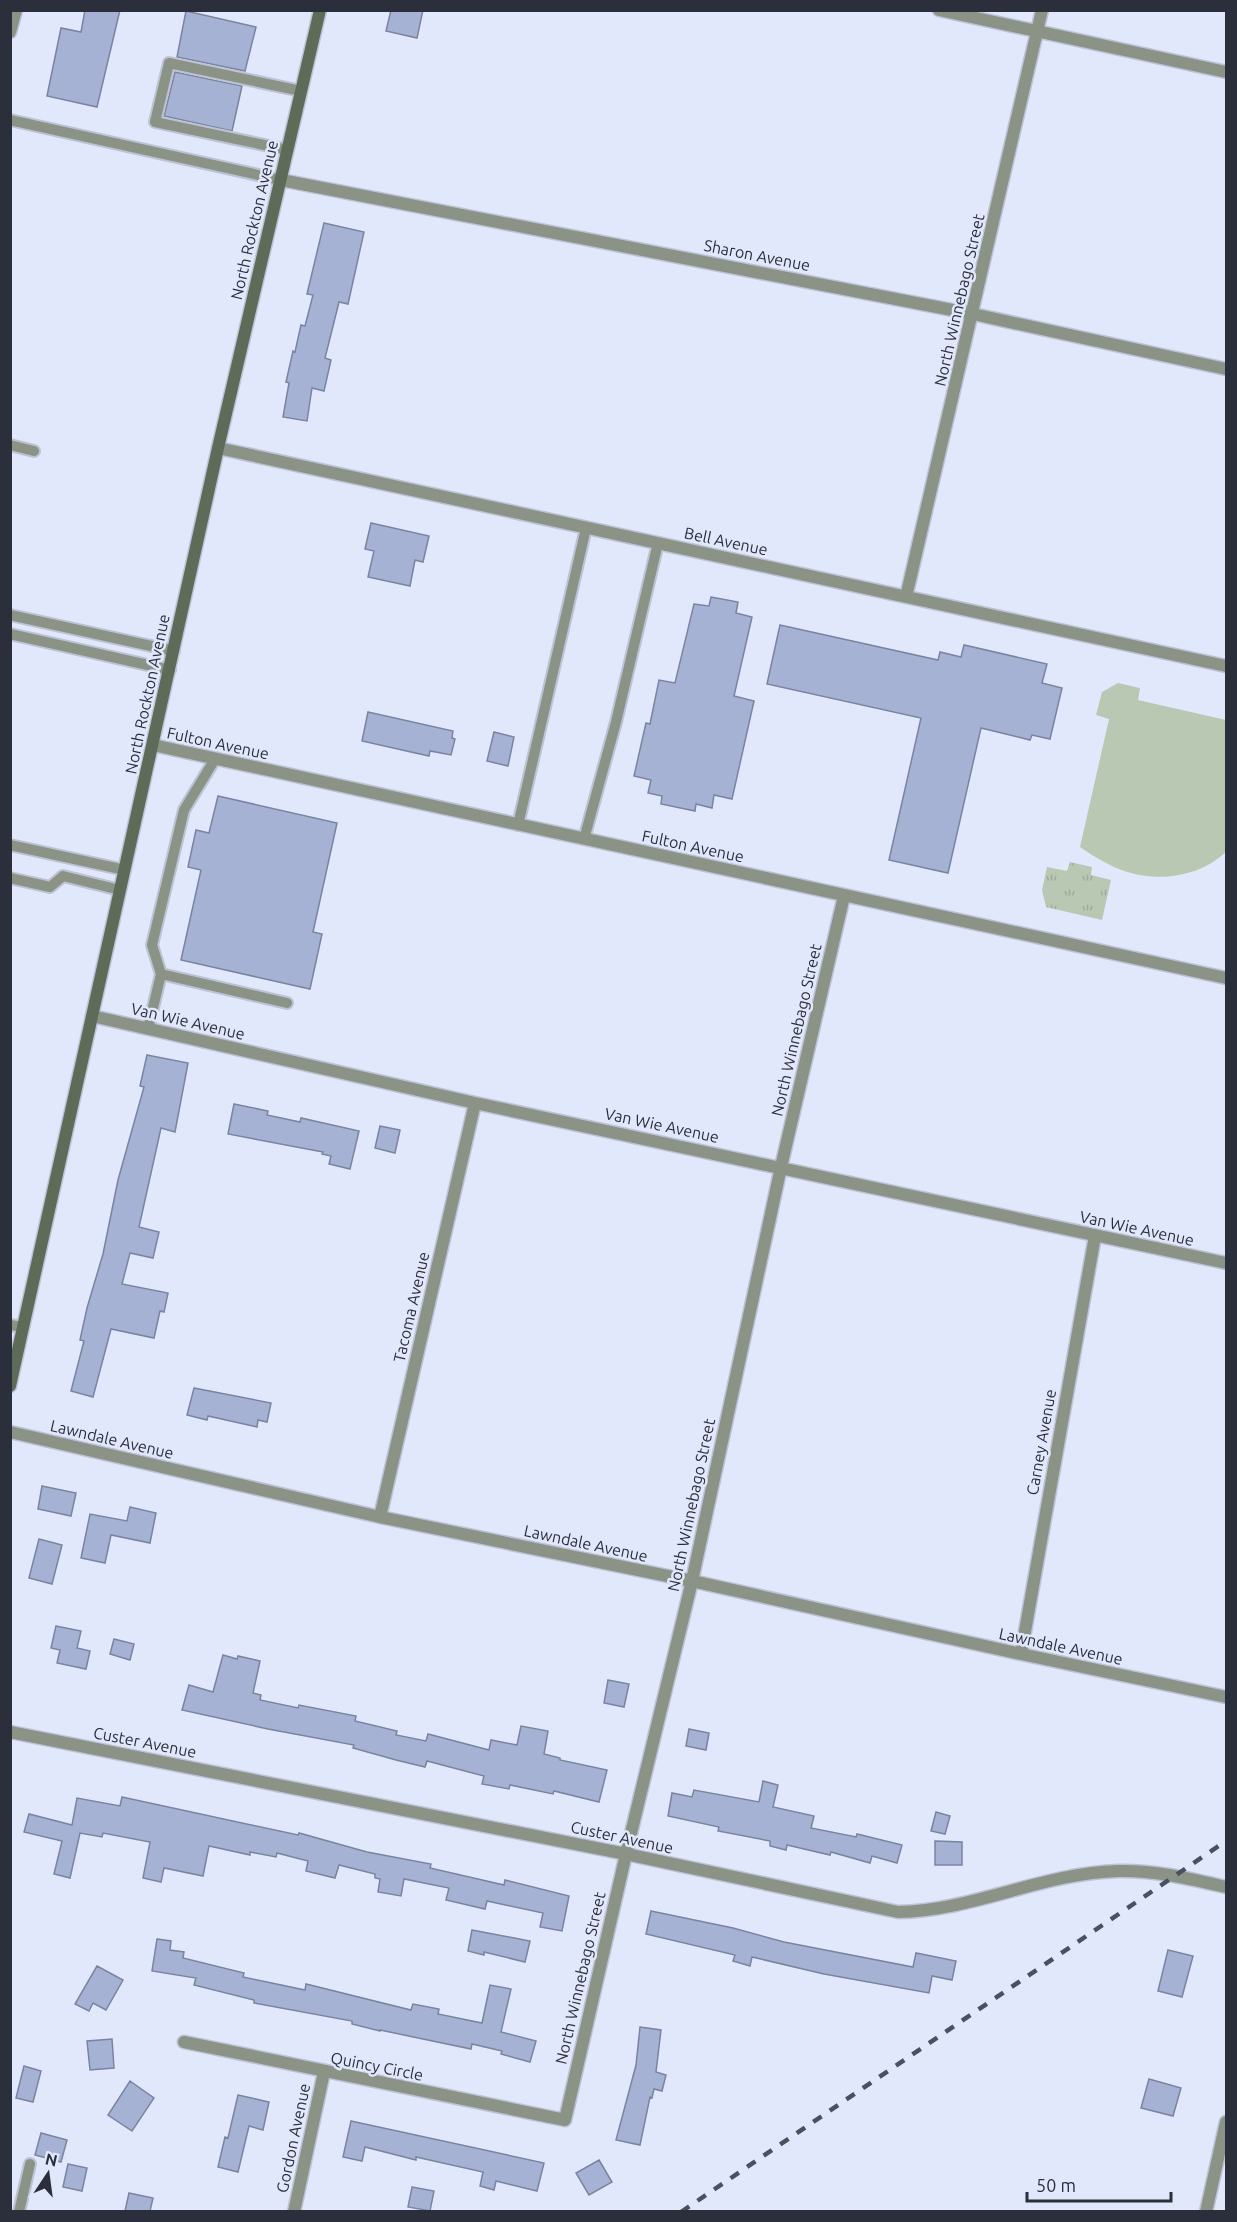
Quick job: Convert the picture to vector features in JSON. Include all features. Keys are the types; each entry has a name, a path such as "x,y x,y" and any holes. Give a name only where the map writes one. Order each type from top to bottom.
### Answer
{"main road":[{"name":"North Rockton Avenue","path":"10,1386 17,1326 92,1016 218,448 320,10"}],"street":[{"path":"10,32 16,10"},
{"path":"939,10 1227,72"},
{"name":"North Winnebago Street","path":"906,597 1042,10"},
{"name":"Sharon Avenue","path":"281,180 973,314 1227,369"},
{"name":"Bell Avenue","path":"218,448 1227,666"},
{"name":"Fulton Avenue","path":"153,745 1227,978"},
{"name":"North Winnebago Street","path":"565,2120 692,1581 781,1167 844,896"},
{"name":"Van Wie Avenue","path":"92,1016 475,1103 1227,1263"},
{"name":"Tacoma Avenue","path":"380,1517 475,1103"},
{"name":"Carney Avenue","path":"1021,1654 1095,1236"},
{"name":"Lawndale Avenue","path":"10,1432 380,1517 692,1581 1227,1697"},
{"name":"Custer Avenue","path":"10,1732 626,1854 898,1912 923,1912 1071,1877 1117,1871 1144,1871 1227,1887"},
{"name":"Quincy Circle","path":"184,2042 565,2120"},
{"name":"Gordon Avenue","path":"294,2211 324,2072"},
{"path":"1206,2211 1227,2122"}],"lane":[{"path":"288,150 155,122 169,63 301,91"},
{"path":"10,120 281,180"},
{"path":"10,445 34,451"},
{"path":"518,825 586,528"},
{"path":"584,839 616,722 658,543"},
{"path":"10,615 174,651"},
{"path":"10,634 170,670"},
{"path":"148,1029 161,974 152,945 184,810 215,759"},
{"path":"10,844 125,870"},
{"path":"10,878 50,887 63,876 120,890"},
{"path":"161,974 287,1003"},
{"path":"19,2211 30,2164"}],"green space":[{"path":"1118,683 1140,688 1138,700 1226,720 1226,852 1214,862 1200,869 1169,876 1138,875 1108,864 1080,847 1109,719 1096,715 1102,692"},
{"path":"1070,862 1092,867 1091,875 1111,880 1102,920 1046,907 1042,890 1047,867 1067,871"}],"building":[{"path":"85,10 120,10 97,107 47,96 61,28 81,32"},
{"path":"391,10 423,10 417,38 386,31"},
{"path":"186,11 256,27 245,71 177,57"},
{"path":"175,72 242,86 232,131 164,116"},
{"path":"324,223 364,232 348,304 339,302 325,358 331,360 324,391 312,388 307,421 283,417 289,383 286,382 301,325 305,326 313,295 307,294"},
{"path":"371,523 429,536 423,562 415,560 410,586 368,577 374,551 365,549"},
{"path":"711,597 738,602 736,613 752,617 734,696 754,701 732,799 714,795 712,808 696,804 695,811 661,804 662,796 648,793 651,780 634,776 646,723 650,724 659,680 675,683 694,604 709,606"},
{"path":"780,625 938,660 940,652 961,657 964,645 1047,664 1042,683 1062,688 1050,739 1032,735 1030,740 981,728 948,873 889,860 921,718 767,684"},
{"path":"368,712 453,731 452,738 455,739 451,755 430,751 429,756 362,741"},
{"path":"494,732 514,737 508,766 487,761"},
{"path":"218,796 337,823 313,932 322,934 310,989 181,960 201,870 188,867 196,830 209,833"},
{"path":"147,1055 188,1063 175,1132 161,1128 139,1227 159,1232 153,1258 130,1253 122,1284 168,1293 164,1312 160,1311 154,1338 111,1329 93,1397 71,1391 84,1341 80,1340 87,1308 103,1254 118,1180 144,1087 140,1086"},
{"path":"234,1104 268,1111 267,1115 300,1122 301,1118 359,1131 350,1169 329,1164 331,1156 322,1154 323,1152 228,1134"},
{"path":"380,1126 400,1130 395,1153 375,1148"},
{"path":"194,1388 271,1403 267,1422 258,1420 257,1427 208,1416 207,1420 187,1415"},
{"path":"42,1486 76,1493 71,1516 38,1509"},
{"path":"130,1507 156,1513 150,1543 111,1535 105,1563 81,1558 90,1514 127,1521"},
{"path":"39,1539 62,1545 52,1584 29,1578"},
{"path":"56,1626 81,1631 77,1648 90,1651 86,1669 57,1663 60,1650 51,1648"},
{"path":"114,1639 134,1644 130,1660 110,1654"},
{"path":"223,1655 260,1661 253,1693 261,1695 260,1700 356,1716 355,1721 397,1731 396,1735 426,1741 428,1734 489,1750 491,1740 517,1745 521,1726 548,1731 544,1754 560,1758 560,1760 607,1770 599,1802 554,1791 553,1794 510,1785 509,1789 482,1784 484,1776 427,1761 425,1767 353,1748 354,1745 182,1710 189,1685 213,1692"},
{"path":"608,1680 629,1684 624,1707 604,1703"},
{"path":"689,1729 709,1733 706,1750 686,1746"},
{"path":"763,1781 778,1785 773,1807 814,1816 811,1828 856,1837 857,1834 902,1845 897,1863 872,1856 870,1863 831,1852 830,1855 787,1845 786,1850 770,1846 770,1841 718,1831 719,1827 668,1816 672,1793 692,1797 694,1790 759,1802"},
{"path":"122,1797 298,1835 299,1833 367,1852 431,1864 430,1868 504,1885 505,1880 569,1896 562,1931 540,1927 543,1913 487,1901 485,1909 446,1900 449,1888 404,1879 401,1896 378,1892 380,1879 375,1878 375,1874 339,1865 335,1878 306,1871 308,1861 277,1853 276,1857 250,1852 250,1855 209,1846 203,1876 164,1868 161,1882 143,1878 150,1842 103,1833 102,1837 80,1833 70,1878 54,1874 62,1841 24,1832 29,1814 72,1825 77,1798 120,1806"},
{"path":"936,1812 950,1816 945,1834 931,1831"},
{"path":"935,1841 962,1842 962,1865 935,1865"},
{"path":"651,1911 733,1928 784,1942 913,1967 916,1953 956,1961 952,1980 932,1976 929,1993 824,1974 752,1957 750,1966 733,1961 735,1955 646,1934"},
{"path":"472,1930 530,1941 525,1962 484,1952 484,1955 468,1951"},
{"path":"157,1939 171,1941 170,1950 184,1952 183,1958 244,1973 243,1977 305,1990 306,1984 411,2010 413,2004 439,2009 438,2014 482,2023 490,1985 511,1989 501,2032 536,2041 530,2062 501,2054 502,2051 472,2044 471,2049 380,2031 352,2024 352,2021 254,2003 254,2000 194,1985 196,1978 152,1971"},
{"path":"1168,1950 1193,1956 1182,1997 1158,1991"},
{"path":"97,1966 123,1980 106,2010 93,2003 89,2011 75,2004"},
{"path":"640,2027 661,2030 656,2072 666,2075 662,2091 654,2089 652,2098 650,2097 640,2145 616,2140 636,2065"},
{"path":"112,2039 114,2068 90,2070 87,2041"},
{"path":"24,2066 41,2071 33,2102 16,2098"},
{"path":"1149,2079 1181,2088 1173,2116 1141,2108"},
{"path":"130,2081 154,2098 132,2131 108,2115"},
{"path":"238,2095 269,2102 263,2130 249,2126 238,2172 218,2167 225,2137 228,2138"},
{"path":"351,2121 544,2163 537,2191 496,2181 494,2190 480,2186 483,2172 416,2157 416,2160 365,2147 362,2161 343,2157"},
{"path":"41,2133 67,2140 61,2162 35,2155"},
{"path":"599,2160 612,2182 589,2195 576,2173"},
{"path":"68,2164 87,2168 82,2191 63,2187"},
{"path":"412,2187 434,2191 430,2211 408,2207"},
{"path":"129,2193 153,2198 150,2211 125,2211"}],"railway":[{"path":"681,2212 1226,1841"}]}
